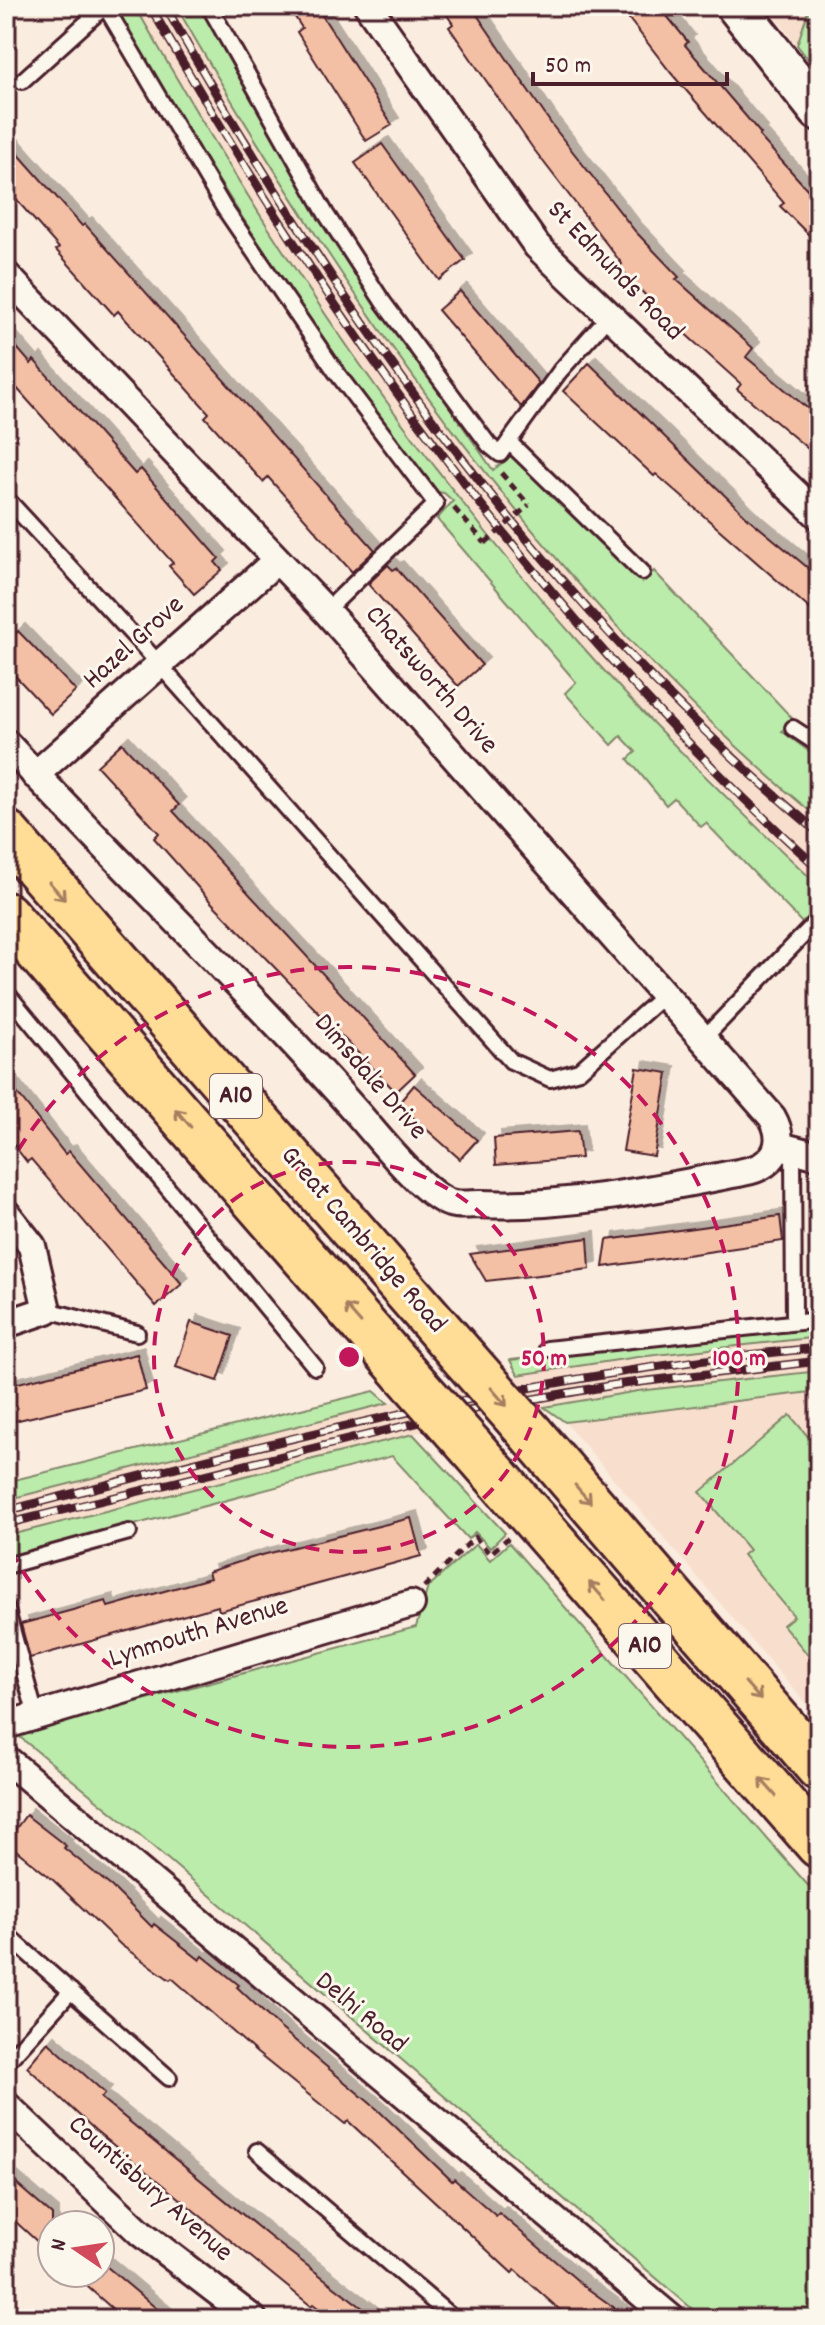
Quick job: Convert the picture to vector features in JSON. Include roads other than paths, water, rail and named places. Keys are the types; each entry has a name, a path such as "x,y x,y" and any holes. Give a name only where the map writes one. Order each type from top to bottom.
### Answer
{"highway":[{"name":"Great Cambridge Road","path":"6,833 819,1768"},
{"name":"Great Cambridge Road","path":"6,915 819,1845"}],"street":[{"name":"St Edmunds Road","path":"368,6 537,246 819,516"},
{"path":"736,6 819,111"},
{"name":"Chatsworth Drive","path":"6,275 326,611 772,1117 786,1148"},
{"name":"Hazel Grove","path":"35,775 276,561"},
{"name":"Dimsdale Drive","path":"6,743 274,1018 408,1170 449,1203 522,1206 708,1179 756,1170 786,1148"},
{"path":"786,1148 819,1156"},
{"path":"6,1213 32,1246 47,1310 6,1324"},
{"name":"Lynmouth Avenue","path":"6,1725 411,1604"},
{"name":"Delhi Road","path":"6,1759 672,2319"},
{"name":"Countisbury Avenue","path":"6,2105 141,2233 253,2319"}],"lane":[{"path":"22,81 105,6 224,208 336,372 436,504 326,611"},
{"path":"209,6 326,214 383,302 489,445 500,454 560,371 608,317"},
{"path":"509,442 642,572"},
{"path":"6,498 511,1061 550,1079 579,1071 664,995"},
{"path":"793,728 819,745"},
{"path":"703,1039 819,922"},
{"path":"6,992 315,1367"},
{"path":"786,1148 794,1321"},
{"path":"47,1310 137,1333"},
{"path":"547,1349 819,1320"},
{"path":"6,1566 129,1532"},
{"path":"6,1607 36,1716"},
{"path":"6,1934 169,2078"},
{"path":"6,2063 71,1991"},
{"path":"257,2151 437,2314 454,2319"}],"railway":[{"path":"150,6 292,241 369,354 450,464 535,572 625,675 719,774 819,869"},
{"path":"165,6 303,233 377,343 455,450 538,553 626,651 720,745 819,833"},
{"path":"6,1511 207,1459 511,1391 613,1373 819,1348"},
{"path":"6,1524 469,1410 614,1385 819,1361"}]}
